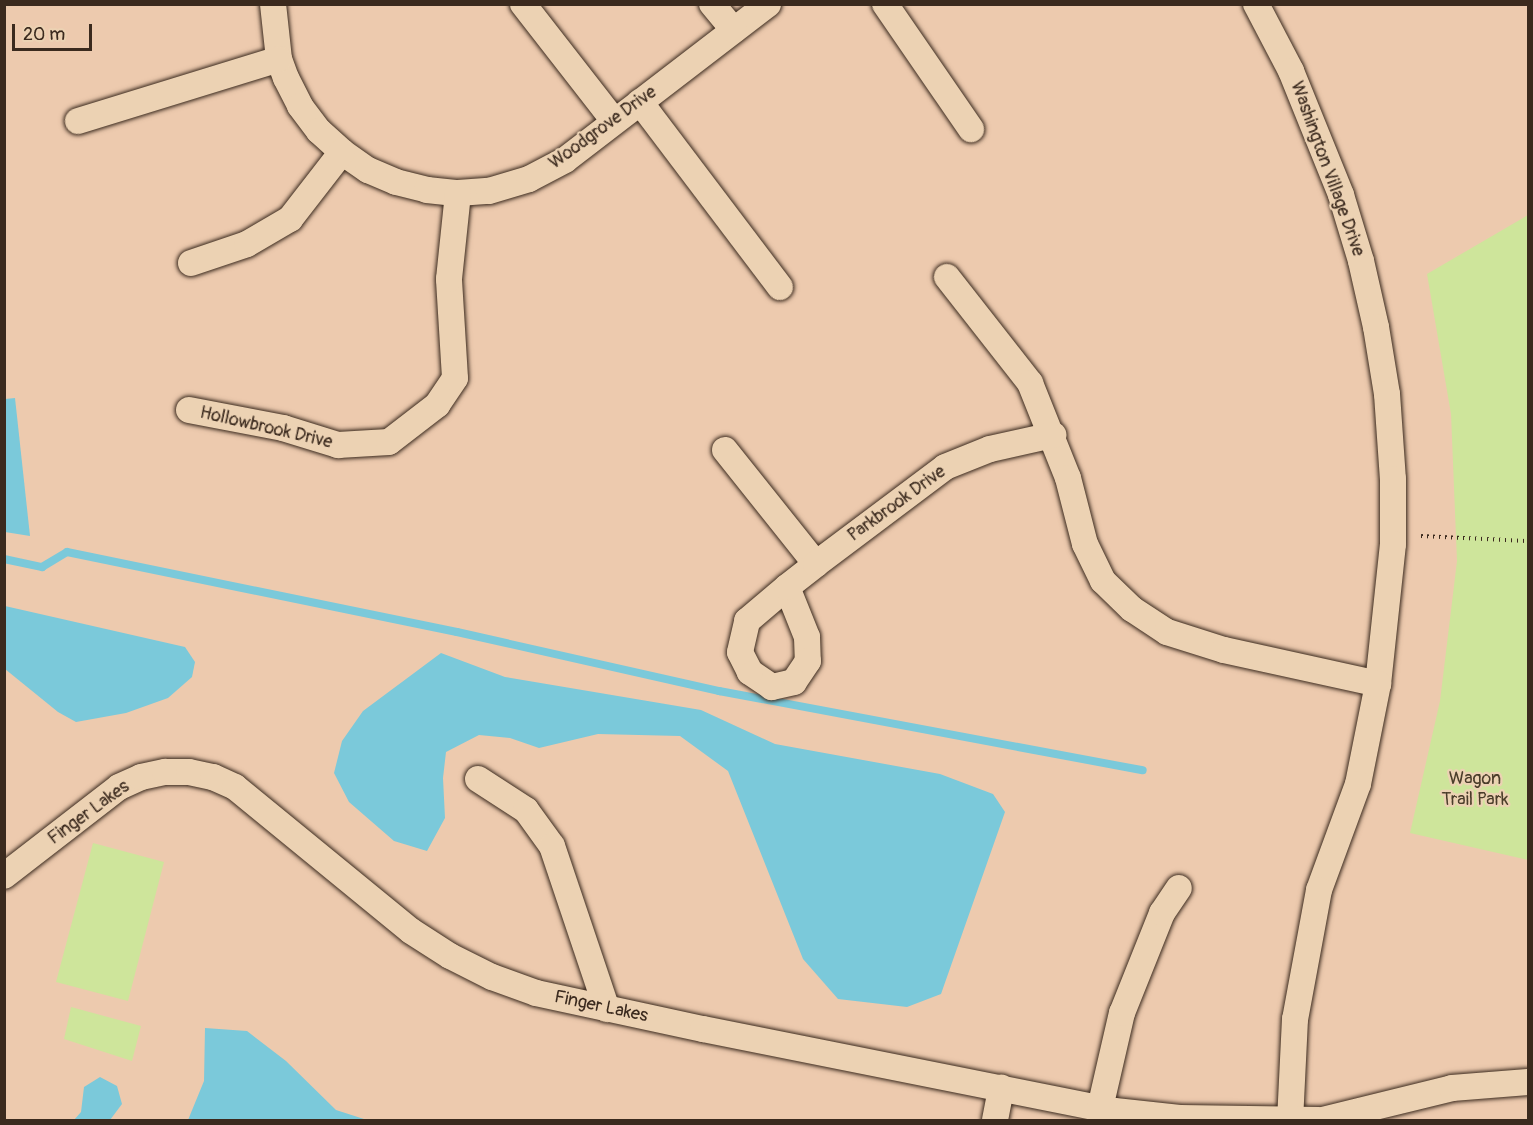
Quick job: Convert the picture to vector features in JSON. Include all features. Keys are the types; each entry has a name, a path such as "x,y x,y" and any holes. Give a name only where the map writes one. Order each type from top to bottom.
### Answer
{"street":[{"name":"Woodgrove Drive","path":"273,4 279,59 300,106 319,131 342,152 368,170 396,182 427,190 458,193 489,191 529,179 566,160 768,4"},
{"path":"523,4 614,121"},
{"path":"712,4 734,30"},
{"path":"885,4 971,129"},
{"name":"Washington Village Drive","path":"1263,7 1341,195 1361,261 1376,327 1387,394 1393,479 1393,544 1378,684 1358,784 1319,890 1295,1019 1290,1120"},
{"path":"78,121 279,59"},
{"path":"640,102 780,287"},
{"path":"191,262 247,244 290,219 342,152"},
{"name":"Hollowbrook Drive","path":"189,410 283,428 338,445 389,442 437,405 455,378 449,279 458,193"},
{"path":"947,277 1030,383 1053,435 1068,478 1086,544 1103,581 1132,609 1167,632 1224,650 1378,684"},
{"name":"Parkbrook Drive","path":"787,587 945,467 990,449 1053,435"},
{"path":"725,450 816,564"},
{"name":"Finger Lakes","path":"4,876 119,787 141,777 165,772 189,772 213,777 235,787 411,931 450,956 492,977 536,993 1100,1108 1180,1118 1320,1120 1452,1088 1510,1082 1528,1083"},
{"path":"478,779 526,810 552,846 607,1008"},
{"path":"1100,1108 1122,1013 1162,913 1179,888"},
{"path":"994,1120 1001,1088"}],"path":[{"path":"1421,536 1528,541"}],"green space":[{"name":"Wagon Trail Park","path":"1528,215 1528,860 1410,833 1440,701 1457,561 1451,414 1427,274"},
{"path":"93,843 164,862 128,1001 56,982"},
{"path":"71,1007 141,1026 132,1061 64,1039"}],"water":[{"path":"15,398 30,536 5,532 5,399"},
{"path":"5,606 185,647 195,662 192,677 168,698 126,713 76,722 58,712 5,669"},
{"path":"441,653 505,677 701,710 775,744 940,774 993,794 1005,812 941,994 907,1007 838,999 803,959 728,771 680,736 598,734 539,748 510,738 479,735 446,752 443,778 445,818 427,851 394,841 349,802 334,773 342,741 363,711"},
{"path":"205,1028 247,1031 286,1061 336,1110 367,1120 188,1120 204,1081"},
{"path":"100,1077 117,1086 122,1104 110,1120 74,1120 81,1112 84,1087"}],"waterway":[{"path":"4,559 42,567 67,552 457,632 719,691 1143,770"}]}
